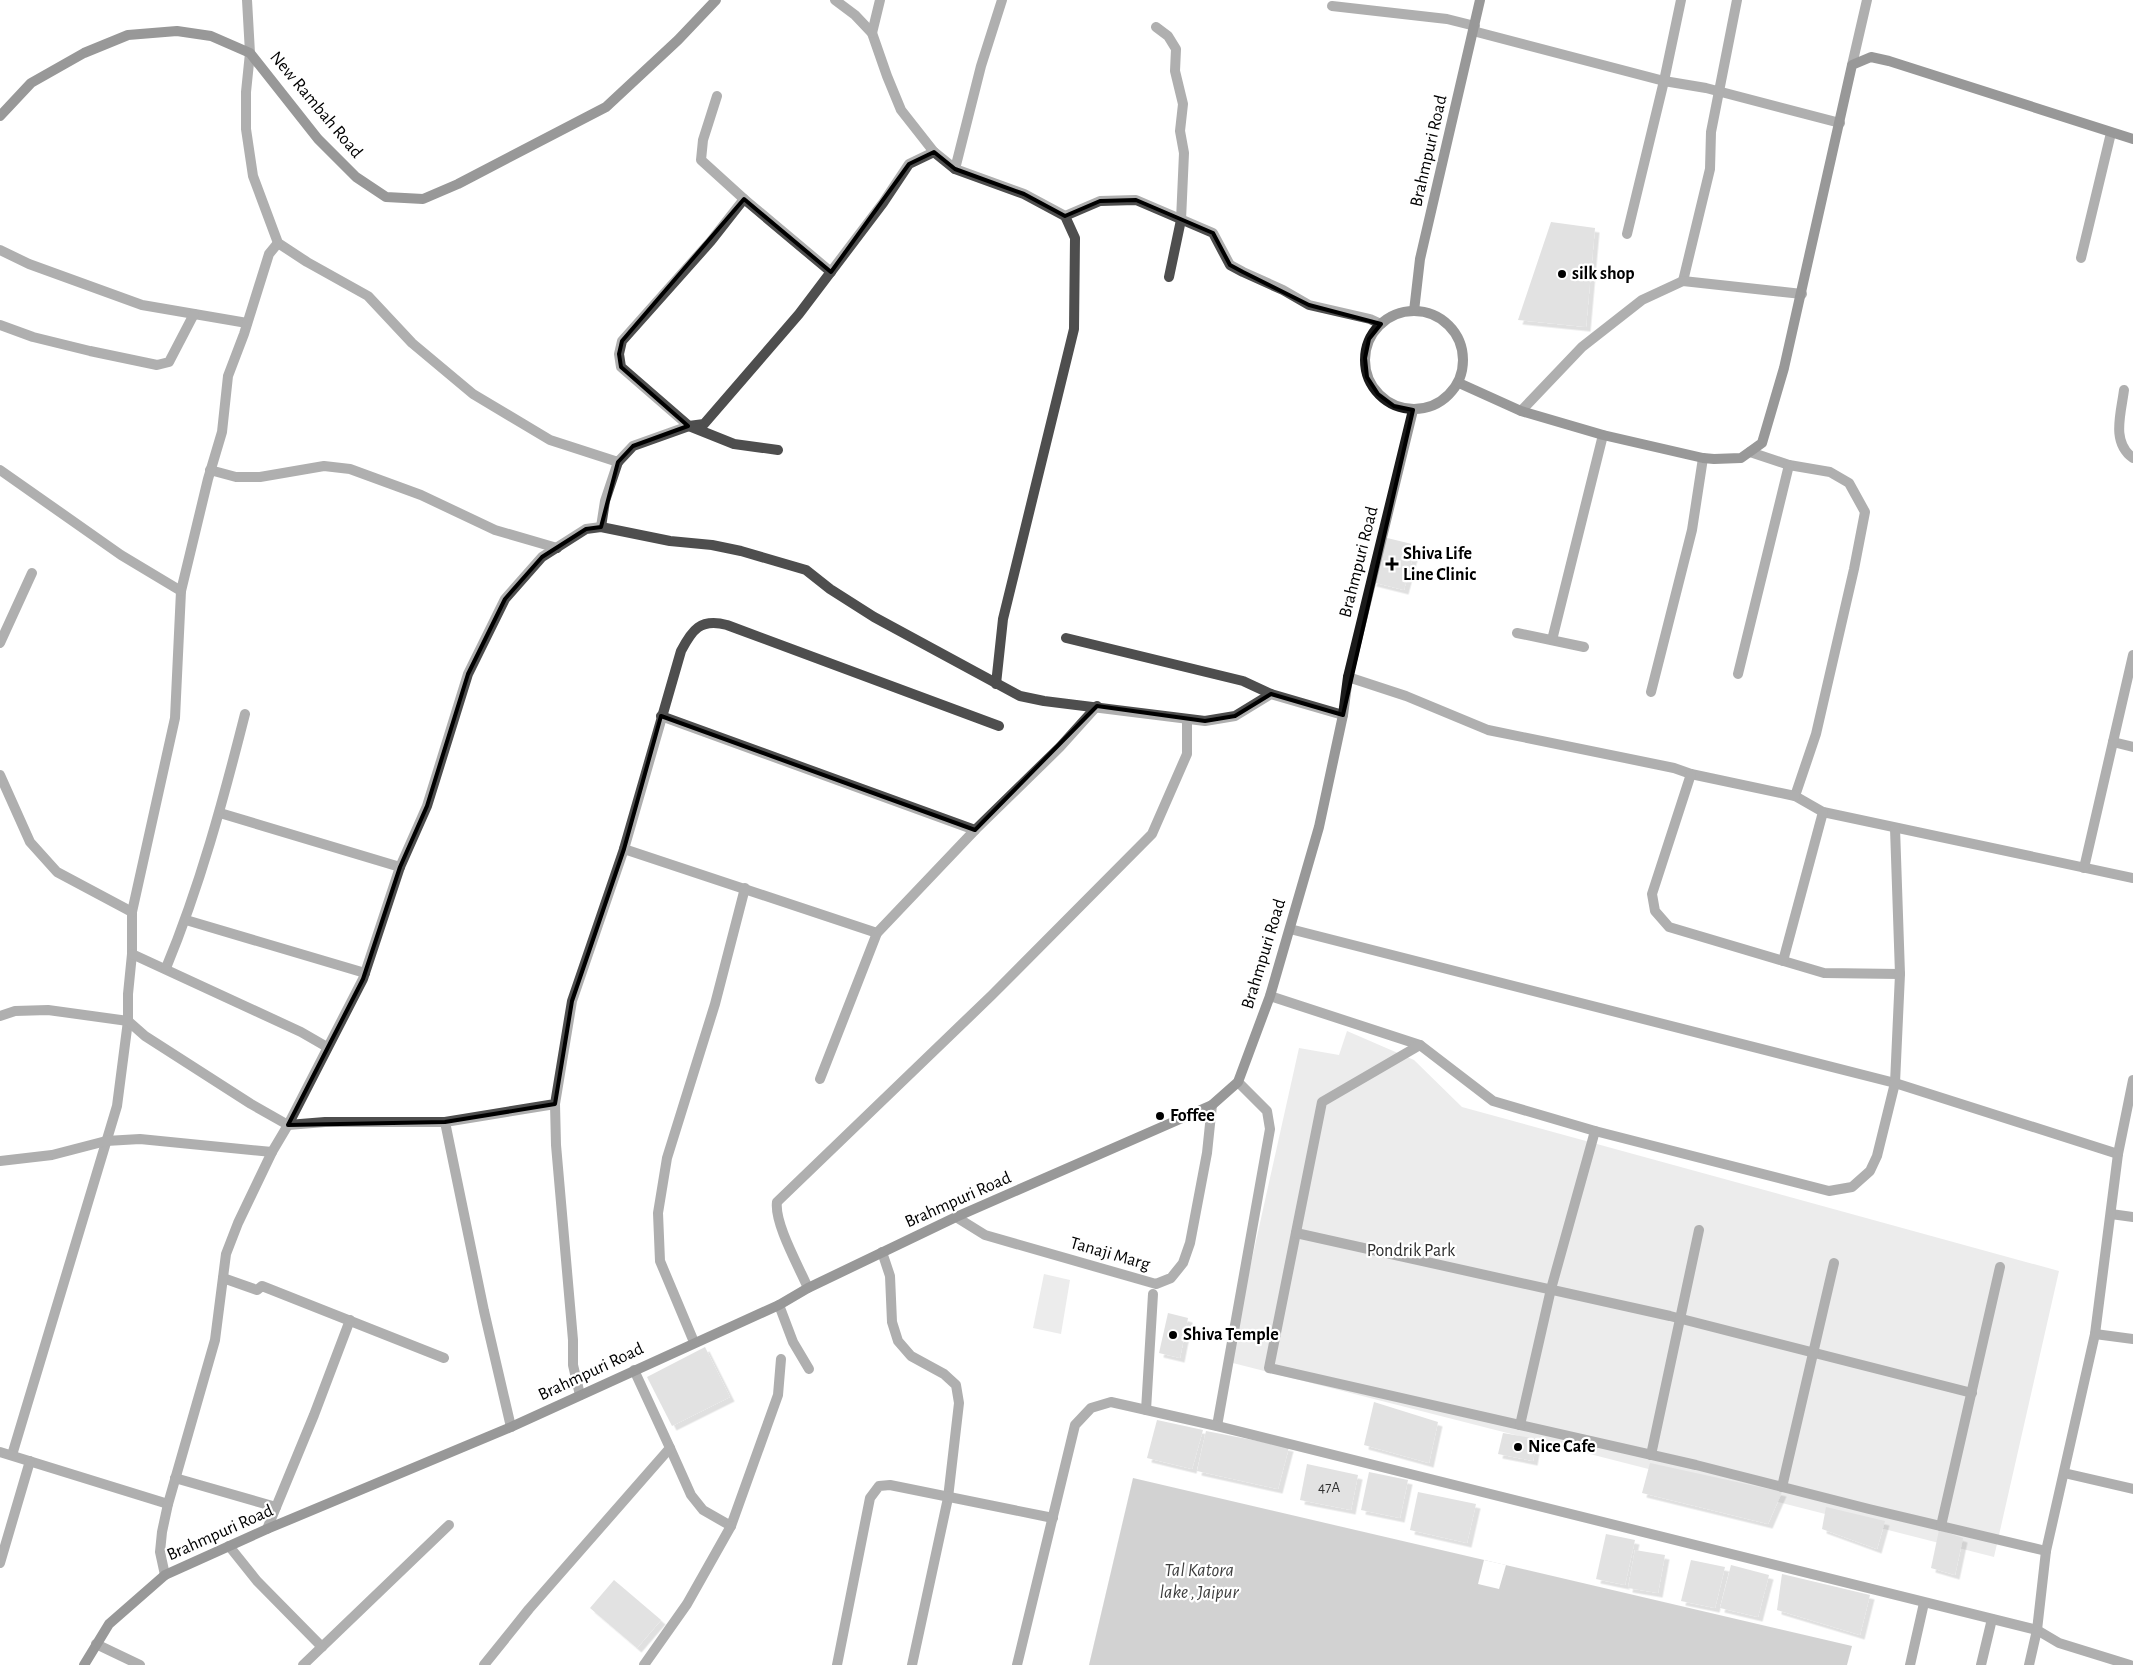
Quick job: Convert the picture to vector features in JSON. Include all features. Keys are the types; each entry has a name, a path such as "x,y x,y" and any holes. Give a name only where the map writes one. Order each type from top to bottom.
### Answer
{"street":[{"path":"247,0 250,53 246,92 246,129 254,176 278,243 307,262 368,296 412,343 472,394 550,440 618,462"},
{"name":"New Rambah Road","path":"0,116 31,83 84,53 128,35 177,31 211,36 250,53 318,139 356,177 386,197 423,199 466,180 606,107 678,40 716,0"},
{"path":"835,0 855,15 872,33 887,76 902,110 934,152 955,169 1024,194 1065,216 1075,238 1074,329 1003,619 996,684"},
{"path":"872,33 880,0"},
{"path":"955,169 981,66 1002,0"},
{"name":"Brahmpuri Road","path":"1414,311 1420,259 1480,0"},
{"path":"1627,234 1664,81 1681,0"},
{"path":"1683,281 1710,170 1711,132 1737,0"},
{"path":"1459,382 1521,411 1603,435 1703,458 1741,458 1762,443 1784,368 1802,294 1867,0"},
{"path":"1332,6 1447,19 1664,81 1720,91 1840,123"},
{"path":"1156,27 1168,36 1176,49 1175,71 1183,104 1180,131 1184,153 1181,220 1170,276"},
{"path":"1852,65 1871,57 1889,61 2133,139"},
{"path":"717,96 703,140 701,160 744,200 831,272"},
{"path":"2081,258 2111,133"},
{"path":"601,527 618,462 633,446 689,426 704,424 793,321 884,202 909,164 934,152"},
{"path":"744,200 712,241 622,341 619,354 621,366 689,426 734,444 778,450"},
{"path":"1065,216 1100,201 1136,200 1213,233 1230,265 1243,272 1283,290 1309,305 1370,319 1381,324"},
{"path":"12,1455 117,1106 128,1021 128,994 132,954 132,912 175,718 181,591 210,470 222,432 228,376 269,254 278,243"},
{"path":"0,250 29,264 142,306 247,322"},
{"path":"1521,411 1582,347 1642,300 1683,281 1802,294"},
{"path":"1414,311 1430,314 1445,322 1457,334 1463,350 1464,366 1459,382 1451,394 1440,403 1427,408 1413,410 1394,406 1378,394 1367,377 1365,358 1369,339 1381,324 1391,317 1414,311"},
{"path":"0,325 80,349 157,365 169,362 194,314"},
{"path":"2124,390 2119,438 2124,451 2133,458"},
{"name":"Brahmpuri Road","path":"84,1665 109,1624 165,1575 267,1529 511,1427 694,1342 779,1305 808,1288 956,1217 1212,1105 1238,1082 1270,996 1318,827 1343,714 1348,677 1413,410"},
{"path":"1552,640 1603,435"},
{"path":"1750,452 1789,465 1830,472 1849,483 1865,512 1854,569 1816,734 1795,796"},
{"path":"1651,692 1692,530 1703,458"},
{"path":"1738,674 1789,465"},
{"path":"210,470 236,477 260,477 324,466 350,470 421,495 495,530 557,548"},
{"path":"0,470 121,555 181,591"},
{"path":"165,1575 160,1552 168,1504 215,1340 226,1254 238,1223 272,1152 288,1125 365,973 400,867 427,806 468,674 505,599 542,557 586,529 601,527 670,541 735,549 806,570 830,589 874,617 1020,696 1044,701 1097,706 1206,721 1235,716 1272,694"},
{"path":"0,642 32,573"},
{"path":"580,1395 572,1349 556,1145 555,1104 572,1001 624,848 681,651 692,631 714,622 999,726"},
{"path":"1517,633 1584,647"},
{"path":"1066,638 1243,681 1272,694 1343,714"},
{"path":"2084,868 2133,655"},
{"path":"1348,677 1406,696 1488,730 1674,768 1691,774 1795,796 1823,812 2133,878"},
{"path":"820,1079 877,933 975,830 1060,747 1097,706"},
{"path":"166,968 186,920 220,813 245,714"},
{"path":"661,716 975,830"},
{"path":"808,1288 780,1224 775,1210 776,1202 992,995 1152,834 1187,754 1187,719"},
{"path":"2113,742 2133,747"},
{"path":"1691,774 1652,894 1655,911 1669,927 1824,973 1900,974"},
{"path":"0,775 30,842 57,872 132,912"},
{"path":"1783,961 1823,812"},
{"path":"220,813 400,867"},
{"path":"1270,996 1420,1044 1493,1101 1595,1131 1829,1191 1852,1187 1870,1171 1877,1156 1895,1083 1900,974 1895,828"},
{"path":"624,848 877,933"},
{"path":"694,1342 660,1261 658,1212 668,1158 715,1004 745,888"},
{"path":"186,920 365,973"},
{"path":"1290,929 1895,1083 2118,1154"},
{"path":"132,954 166,968 301,1032 327,1047"},
{"path":"0,1016 15,1012 48,1010 128,1021 145,1036 251,1104 288,1125 325,1122 445,1122 555,1104"},
{"path":"1420,1044 1322,1102 1269,1368 1651,1455 2046,1551"},
{"path":"2028,1665 2036,1630 2046,1551 2095,1334 2118,1154 2133,1080"},
{"path":"1217,1426 1270,1129 1267,1111 1238,1082"},
{"name":"Tanaji Marg","path":"956,1217 985,1235 1156,1284 1171,1278 1183,1263 1190,1243 1207,1153 1212,1105"},
{"path":"445,1122 484,1311 511,1427"},
{"path":"1520,1425 1551,1289 1595,1131"},
{"path":"0,1160 52,1155 106,1141 140,1139 272,1152"},
{"path":"2111,1214 2133,1217"},
{"path":"1651,1455 1699,1230"},
{"path":"1296,1233 1679,1318 1972,1393"},
{"path":"882,1252 890,1276 892,1322 898,1341 911,1356 944,1374 956,1385 959,1404 948,1498 912,1665"},
{"path":"1782,1487 1834,1263"},
{"path":"1941,1526 2000,1267"},
{"path":"223,1278 256,1290 262,1286 444,1358"},
{"path":"1146,1410 1153,1294"},
{"path":"779,1305 793,1342 809,1369"},
{"path":"267,1529 350,1320"},
{"path":"2095,1334 2133,1339"},
{"path":"644,1665 687,1604 731,1526 778,1395 780,1360"},
{"path":"634,1370 691,1496 703,1510 731,1526"},
{"path":"1017,1665 1075,1425 1091,1408 1111,1402 1217,1426 2036,1630 2059,1643 2130,1665"},
{"path":"484,1665 529,1609 670,1448"},
{"path":"0,1452 168,1504"},
{"path":"0,1563 30,1461"},
{"path":"2064,1473 2133,1489"},
{"path":"175,1478 276,1507"},
{"path":"836,1665 870,1498 879,1486 890,1485 1053,1518"},
{"path":"303,1665 449,1526"},
{"path":"229,1546 257,1581 322,1647"},
{"path":"1910,1665 1924,1603"},
{"path":"1981,1665 1992,1619"},
{"path":"96,1644 140,1665"}],"highlighted area":[{"path":"934,152 955,169 1024,194 1065,216 1100,201 1136,200 1213,233 1230,265 1309,305 1381,324 1369,339 1365,358 1367,377 1378,394 1394,406 1413,410 1343,715 1271,694 1235,716 1205,721 1097,706 975,830 661,716 624,849 572,1001 555,1104 445,1122 288,1125 363,979 400,867 427,806 468,674 505,599 542,557 586,529 601,527 618,462 633,446 688,426 621,367 619,354 622,341 744,199 831,272 909,164"}],"green space":[{"name":"Pondrik Park","path":"1347,1031 1414,1060 1462,1107 2059,1271 1994,1557 1229,1362 1299,1048 1339,1055"},
{"path":"1044,1274 1070,1280 1061,1334 1033,1328"}],"water":[{"name":"Tal Katora lake , Jaipur","path":"1133,1478 1852,1646 1847,1665 1089,1665"}],"pier":[{"path":"1484,1560 1506,1565 1499,1589 1478,1584"}],"building":[{"name":"silk shop","path":"1551,222 1595,228 1586,327 1518,320"},
{"path":"1383,537 1416,545 1404,590 1372,582"},
{"name":"Shiva Temple","path":"1168,1313 1188,1318 1180,1358 1159,1353"},
{"path":"705,1347 730,1397 672,1426 647,1377"},
{"path":"1374,1402 1438,1422 1429,1463 1364,1445"},
{"path":"1157,1420 1203,1430 1192,1469 1147,1458"},
{"path":"1206,1431 1289,1447 1278,1489 1197,1471"},
{"name":"Nice Cafe","path":"1503,1433 1537,1439 1533,1461 1498,1454"},
{"path":"1650,1463 1782,1492 1768,1524 1642,1493"},
{"path":"1307,1464 1358,1475 1351,1510 1300,1500"},
{"path":"1369,1472 1408,1480 1400,1518 1361,1510"},
{"path":"1418,1492 1476,1504 1467,1543 1410,1530"},
{"path":"1826,1507 1885,1521 1877,1549 1822,1529"},
{"path":"1939,1530 1963,1538 1955,1575 1931,1568"},
{"path":"1606,1534 1635,1540 1625,1585 1596,1579"},
{"path":"1635,1550 1665,1555 1658,1593 1628,1588"},
{"path":"1691,1560 1725,1567 1715,1608 1681,1601"},
{"path":"1731,1565 1769,1575 1758,1617 1720,1608"},
{"path":"1782,1574 1870,1595 1860,1635 1777,1610"},
{"path":"614,1580 661,1620 637,1648 590,1608"}],"place":[{"name":"silk shop","path":"1562,274"},
{"name":"Shiva Life Line Clinic","path":"1392,564"},
{"name":"Foffee","path":"1160,1116"},
{"name":"Shiva Temple","path":"1173,1335"},
{"name":"Nice Cafe","path":"1518,1447"}]}
